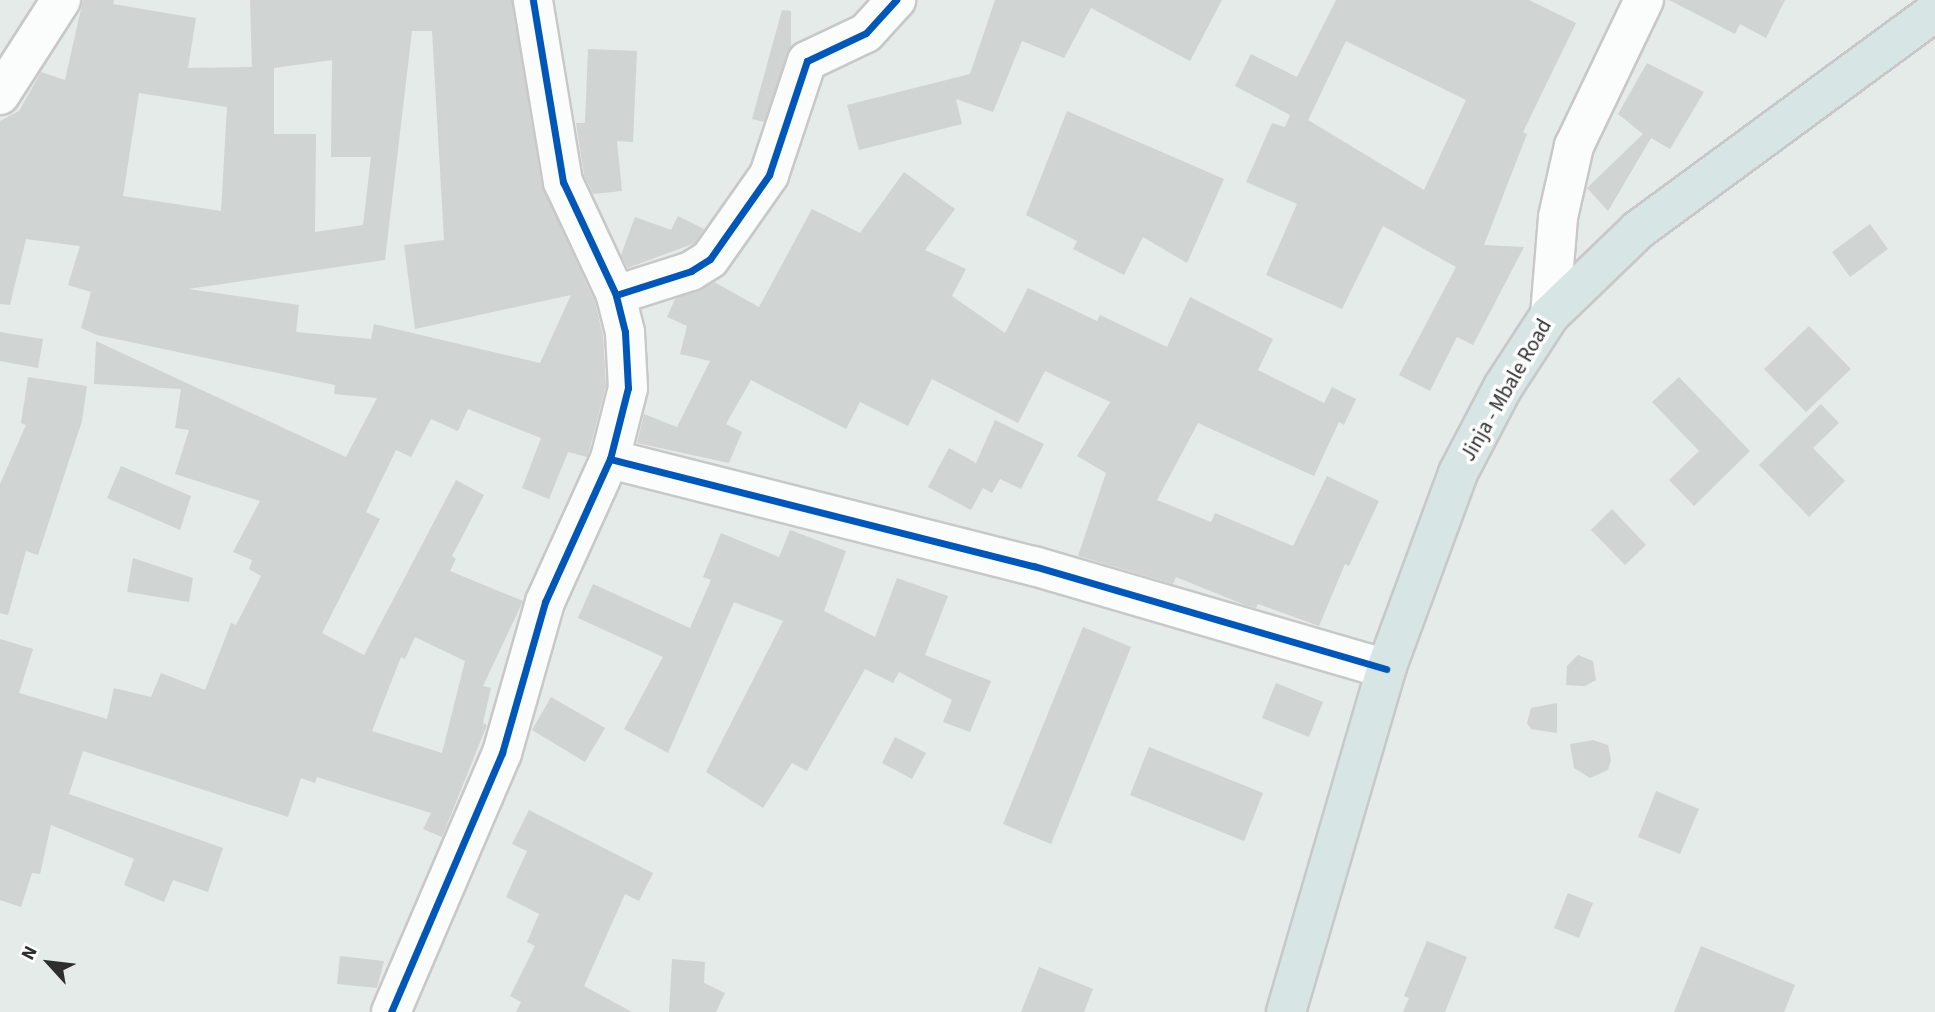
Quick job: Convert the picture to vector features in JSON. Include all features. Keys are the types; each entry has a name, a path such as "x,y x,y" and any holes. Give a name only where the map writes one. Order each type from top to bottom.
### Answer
{"main road":[{"name":"Jinja - Mbale Road","path":"1286,1012 1386,669 1458,473 1503,387 1550,314 1638,230 1935,12"}],"street":[{"path":"0,95 61,0"},
{"path":"391,1012 502,753 545,602 610,459 628,388 625,332 616,295 563,182 533,0"},
{"path":"616,295 691,271 710,259 769,175 807,61 866,33 896,0"},
{"path":"1550,314 1558,216 1574,146 1644,0"},
{"path":"610,459 1034,566 1386,669"}],"building":[{"path":"83,0 114,0 113,4 196,18 188,68 252,67 250,0 512,0 542,186 595,302 603,335 606,386 589,452 587,457 568,452 549,499 522,488 541,438 468,409 458,431 431,419 411,457 396,450 366,512 380,519 322,633 364,655 456,480 484,495 452,556 456,559 450,571 523,601 483,686 491,688 483,723 487,725 442,837 423,829 431,813 317,777 315,783 301,778 288,817 83,751 69,794 223,848 208,892 173,880 164,902 124,885 134,859 51,825 40,874 32,873 21,907 0,900 0,639 33,649 19,693 107,719 114,688 151,697 161,673 205,690 231,623 236,625 261,576 249,569 252,560 233,552 260,501 175,474 189,430 175,428 181,389 94,384 96,341 346,457 377,398 334,394 335,385 97,335 81,328 91,292 68,285 80,246 26,239 10,305 0,304 0,121 19,111 41,72 65,80","holes":["412,31 432,31 444,240 404,245 415,329 571,295 540,363 374,324 371,339 296,332 299,305 188,289 385,260","332,60 331,157 371,157 363,225 315,232 316,134 274,134 274,68","139,93 227,107 221,211 123,196","415,637 465,661 442,753 372,731 401,657 405,659"]},
{"path":"995,0 1222,0 1190,61 1091,8 1064,58 1022,41 993,112 956,99 962,124 859,150 847,105 970,74"},
{"path":"1336,0 1529,0 1576,23 1523,132 1527,134 1484,245 1524,247 1473,345 1457,337 1430,391 1399,375 1456,267 1383,226 1342,309 1266,275 1297,204 1246,182 1272,123 1285,127 1290,115 1235,86 1251,54 1297,77","holes":["1346,41 1466,100 1424,190 1308,120"]},
{"path":"1669,0 1785,0 1766,38 1740,24 1735,34"},
{"path":"782,10 791,11 791,46 764,122 752,119"},
{"path":"588,49 637,51 633,142 617,141 622,191 593,194 584,175 576,123 585,123"},
{"path":"1647,63 1704,92 1670,149 1651,138 1608,211 1587,188 1643,134 1618,114"},
{"path":"1067,111 1224,179 1187,263 1143,237 1124,275 1073,249 1077,241 1026,215"},
{"path":"904,172 955,209 925,250 966,269 952,296 1005,333 1028,288 1097,321 1100,315 1167,347 1190,297 1273,339 1258,370 1324,403 1332,387 1356,399 1344,425 1339,422 1314,476 1198,423 1157,500 1211,522 1215,513 1293,546 1327,476 1379,501 1349,566 1345,564 1319,626 1258,604 1256,608 1245,605 1176,577 1173,584 1078,556 1106,473 1077,456 1110,402 1045,371 1018,423 932,379 908,426 860,402 846,429 751,380 726,424 742,432 729,463 637,443 644,414 677,427 710,361 680,354 687,326 667,317 675,299 714,282 759,307 812,209 860,233"},
{"path":"678,216 704,229 695,243 628,268 621,255 635,217 671,230"},
{"path":"1870,224 1888,249 1850,277 1832,252"},
{"path":"1809,326 1851,369 1806,412 1764,369"},
{"path":"0,332 43,339 38,368 0,361"},
{"path":"28,377 87,386 82,421 38,555 26,551 8,615 0,613 0,484 26,425 21,423"},
{"path":"1679,377 1750,451 1694,506 1669,480 1699,451 1652,402"},
{"path":"1821,404 1839,423 1813,448 1845,481 1809,517 1759,465"},
{"path":"995,420 1044,444 1021,489 1000,479 992,493 983,488 971,510 928,487 949,448 976,463"},
{"path":"121,466 191,496 180,530 107,498"},
{"path":"1612,509 1646,545 1625,565 1591,530"},
{"path":"790,530 846,551 824,611 875,637 897,578 948,596 925,655 991,681 970,732 943,722 952,700 899,672 893,683 865,669 807,771 792,763 763,808 706,772 783,621 734,602 668,753 624,729 663,657 578,618 593,584 690,628 711,580 703,577 721,533 779,557"},
{"path":"133,558 193,578 189,602 127,592"},
{"path":"1083,627 1131,647 1051,844 1003,824"},
{"path":"1578,655 1593,661 1596,680 1585,686 1566,685 1567,666"},
{"path":"1276,683 1323,702 1309,737 1262,718"},
{"path":"551,697 605,728 585,762 532,730"},
{"path":"1557,703 1557,733 1531,729 1527,723 1531,708"},
{"path":"895,737 926,753 912,779 882,763"},
{"path":"1593,740 1608,745 1611,760 1608,770 1590,778 1574,768 1570,744"},
{"path":"1149,747 1263,793 1244,841 1130,795"},
{"path":"1656,791 1699,809 1680,854 1638,837"},
{"path":"529,810 653,873 639,901 625,894 584,986 632,1012 516,1012 521,1002 510,996 535,946 527,942 539,914 506,897 527,851 512,844"},
{"path":"1568,893 1593,903 1579,938 1554,928"},
{"path":"1427,941 1467,957 1445,1012 1403,1012 1409,998 1404,996"},
{"path":"1701,946 1795,985 1784,1012 1674,1012"},
{"path":"340,956 384,961 377,988 337,984"},
{"path":"672,959 705,962 704,983 725,993 716,1012 669,1012"},
{"path":"1039,967 1093,989 1084,1012 1021,1012"}],"cycle path":[{"path":"391,1012 502,753 545,602 610,459 628,388 625,332 616,295 563,182 533,0"},
{"path":"616,295 691,271 710,259 769,175 807,61 866,33 896,0"},
{"path":"610,459 1034,566 1386,669"}]}
